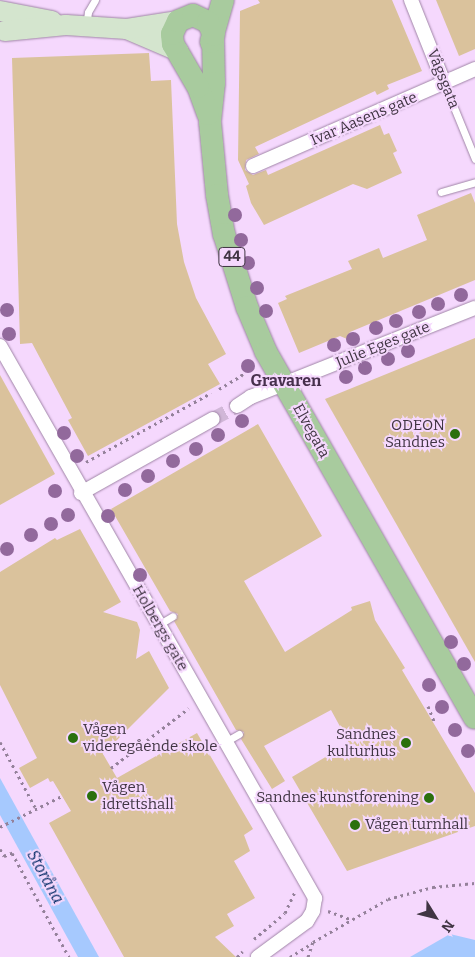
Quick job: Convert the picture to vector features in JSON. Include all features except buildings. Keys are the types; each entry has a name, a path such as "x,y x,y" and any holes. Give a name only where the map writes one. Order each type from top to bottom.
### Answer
{"main road":[{"name":"Elvegata","path":"224,0 214,37 214,83 210,122 217,195 224,234 247,307 266,352 475,718"},
{"path":"188,12 202,18 214,37"},
{"name":"44","path":"188,12 172,34 178,51 187,56 201,55 214,37"},
{"name":"Elvegata","path":"178,51 196,80 210,122"}],"street":[{"name":"Vågsgata","path":"411,0 444,83"},
{"path":"0,11 6,21 1,36 66,24"},
{"path":"0,11 66,24 127,29 178,51"},
{"path":"127,29 188,12"},
{"name":"Ivar Aasens gate","path":"253,166 475,69"},
{"name":"Julie Eges gate","path":"237,406 285,383 475,308"},
{"name":"Holbergs gate","path":"2,353 81,493 306,880 314,898 313,912"},
{"path":"81,493 213,420"},
{"path":"258,957 306,920 313,912"}],"lane":[{"path":"86,25 88,12 95,0"},
{"name":"Vågsgata","path":"444,83 475,158"},
{"path":"441,192 475,182"},
{"path":"158,625 173,616"},
{"path":"226,742 239,734"}],"path":[{"path":"219,389 241,376 246,369 244,361"},
{"path":"86,462 211,393"},
{"path":"184,699 194,716"},
{"path":"428,706 437,720"},
{"path":"111,768 189,708"},
{"path":"0,742 35,807"},
{"path":"1,826 35,807 62,796"},
{"path":"0,849 4,856 12,853 69,957"},
{"path":"290,957 388,899 433,886 475,883"},
{"path":"237,957 262,930 285,914 295,893 290,885"},
{"path":"313,912 335,911 350,920"},
{"path":"308,957 313,942"}],"water":[{"name":"Storåna","path":"0,778 99,957 78,957 0,815"},
{"path":"450,934 475,940 475,957 410,957"}],"tunnel":[{"path":"213,419 237,406"}],"place":[{"name":"ODEON Sandnes","path":"455,434"},
{"name":"Vågen videregående skole","path":"73,738"},
{"name":"Sandnes kulturhus","path":"406,743"},
{"name":"Vågen idrettshall","path":"92,796"},
{"name":"Sandnes kunstforening","path":"429,798"},
{"name":"Vågen turnhall","path":"355,825"}],"district":[{"name":"Gravaren","path":"286,381"}]}
